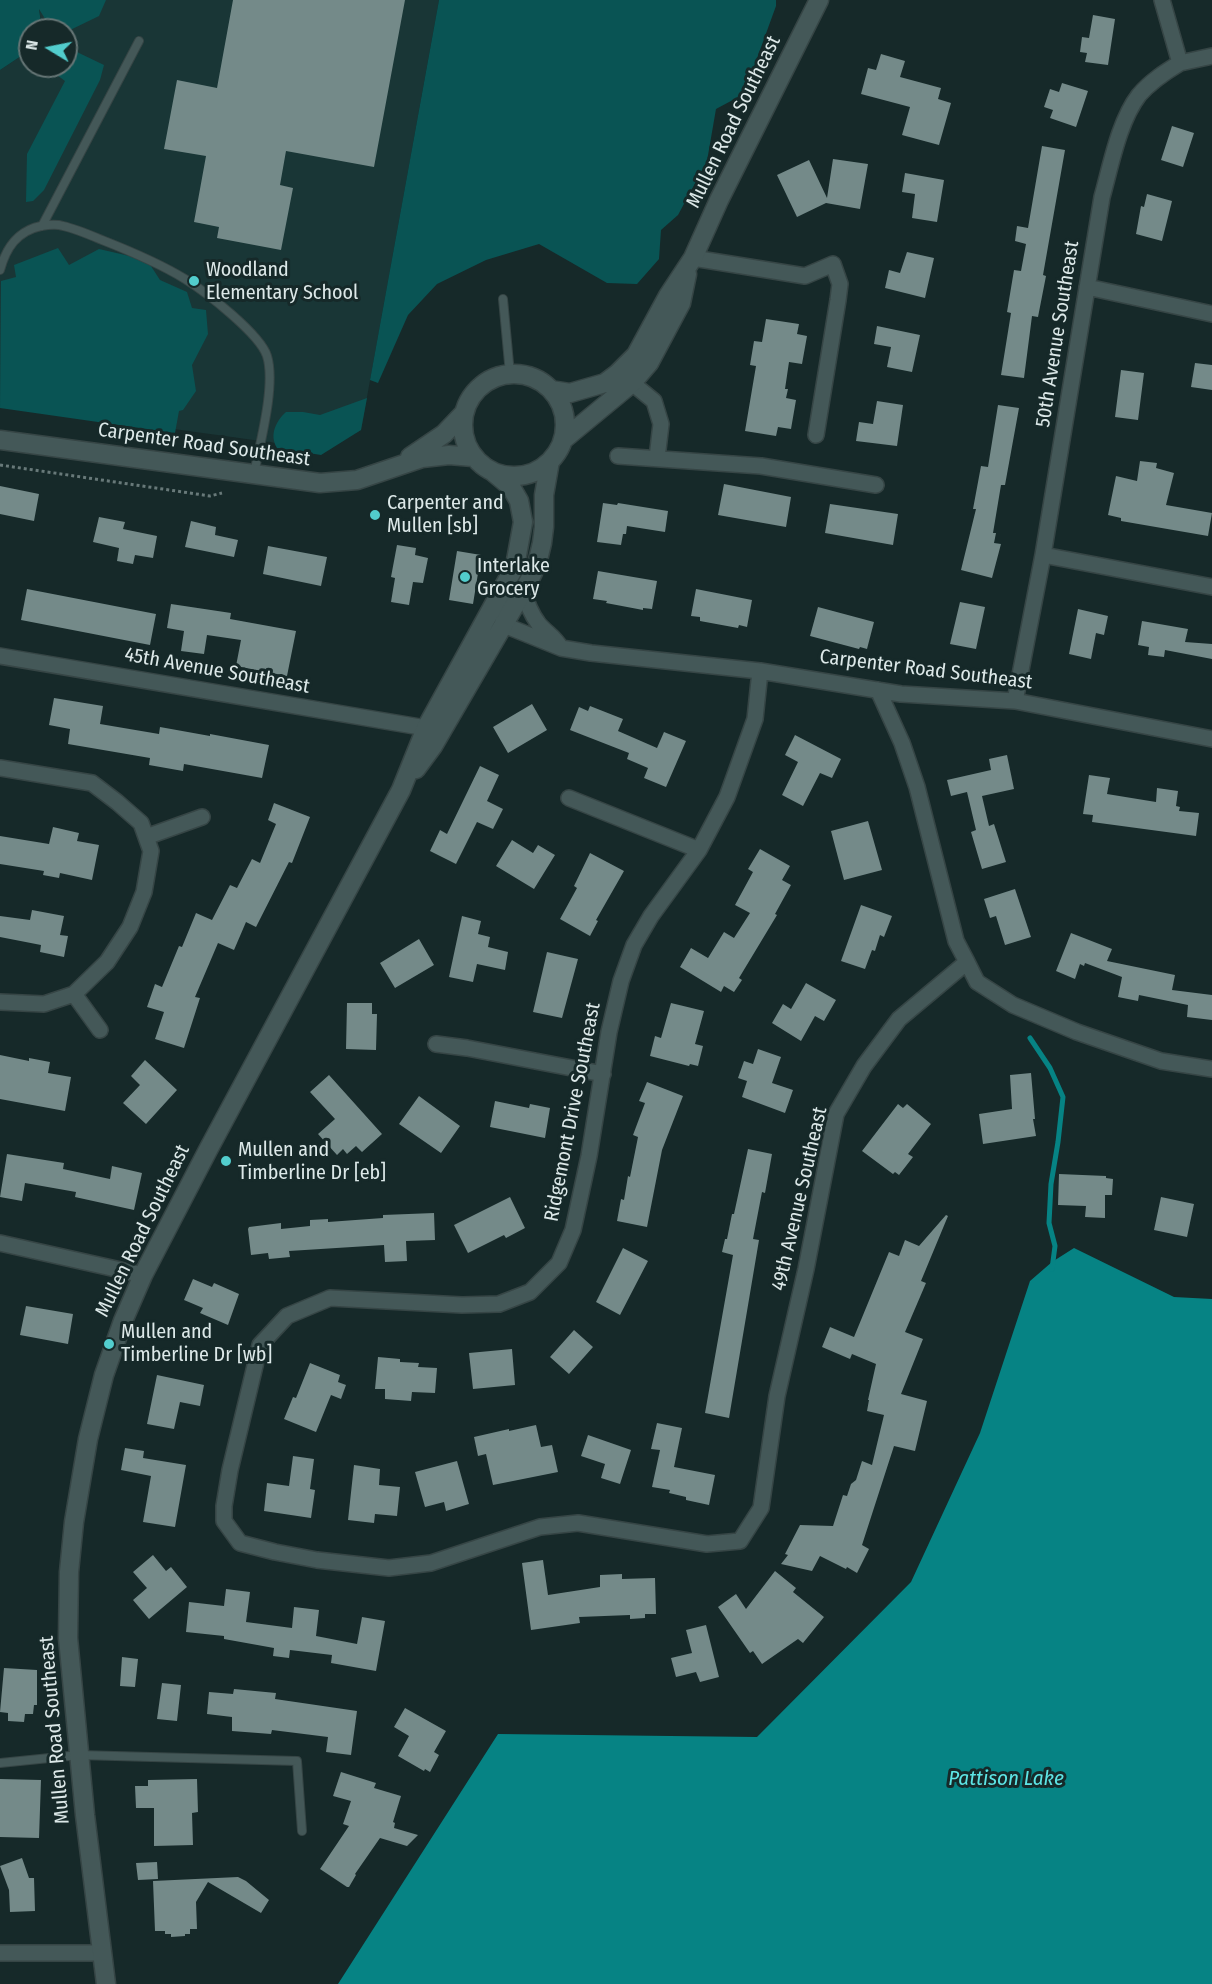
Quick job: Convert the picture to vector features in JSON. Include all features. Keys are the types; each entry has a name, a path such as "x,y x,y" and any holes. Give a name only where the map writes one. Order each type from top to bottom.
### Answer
{"street":[{"name":"Mullen Road Southeast","path":"551,390 570,393 605,383 636,355 668,296 691,261 819,0"},
{"path":"1162,0 1180,63 1212,56"},
{"name":"50th Avenue Southeast","path":"1015,701 1043,555 1102,197 1117,144 1128,115 1139,96 1156,78 1180,63"},
{"name":"Mullen Road Southeast","path":"563,440 632,383 649,363 681,303 691,261"},
{"path":"691,261 805,276 833,264 840,284 816,435"},
{"path":"1086,287 1212,314"},
{"path":"510,374 537,379 551,390 564,414 565,427 563,440 550,461 536,471 519,476 493,472 473,457 463,434 464,413 471,396 484,383 492,378 510,374"},
{"path":"632,383 654,401 661,424 657,458"},
{"name":"Carpenter Road Southeast","path":"399,464 444,434 464,413"},
{"name":"Carpenter Road Southeast","path":"0,440 320,483 357,480 422,458 448,455 473,457"},
{"path":"618,456 761,466 876,484"},
{"name":"Mullen Road Southeast","path":"400,790 433,746 524,592 537,564 542,543 545,519 544,495 550,461"},
{"name":"Mullen Road Southeast","path":"106,1984 79,1755 68,1638 69,1572 74,1522 88,1439 104,1375 143,1275 400,790 426,728 515,566 523,522 519,501 512,487 493,472"},
{"path":"1043,555 1212,588"},
{"path":"504,625 502,615 515,566"},
{"path":"524,592 525,599 538,623 555,637 561,648"},
{"name":"Carpenter Road Southeast","path":"504,625 561,648 591,653 760,671 901,694 1015,701 1212,739"},
{"name":"45th Avenue Southeast","path":"0,656 426,728"},
{"name":"Ridgemont Drive Southeast","path":"224,1521 230,1470 260,1345 287,1316 330,1298 462,1305 499,1304 530,1292 559,1263 573,1230 589,1156 609,1032 621,981 634,945 651,916 699,850 727,797 754,718 760,671"},
{"path":"878,690 902,743 917,787 956,940 977,982 1013,1005 1077,1032 1161,1061 1212,1069"},
{"path":"0,768 92,783 141,823 151,851 144,892 130,927 107,962 74,994 44,1004 0,1002"},
{"path":"569,798 699,850"},
{"path":"146,837 202,817"},
{"name":"49th Avenue Southeast","path":"224,1521 240,1543 317,1560 389,1568 431,1563 540,1527 578,1523 707,1544 740,1541 761,1508 777,1396 837,1114 864,1066 899,1019 967,962"},
{"path":"74,994 100,1030"},
{"path":"436,1044 603,1074"},
{"path":"0,1243 143,1275"},
{"path":"0,1953 102,1953"}],"lane":[{"path":"42,226 139,41"},
{"path":"0,270 11,243 25,231 42,226 62,225 124,249 186,279 217,302 263,345 268,359 269,382 254,474"},
{"path":"503,299 510,374"},
{"path":"0,1763 79,1755 297,1761 302,1831"}],"path":[{"path":"0,465 210,496 222,493"}],"shaded area":[{"path":"0,0 106,0 99,16 78,26 78,18 45,18 39,9 40,18 18,18 18,58 0,70"},
{"name":"Woodland Elementary School","path":"33,0 439,0 361,430 326,450 0,405 0,70 18,58 18,78 78,78 78,18 40,18 39,8"},
{"path":"439,0 776,0 776,6 744,94 716,109 707,161 678,215 661,230 659,259 637,284 607,283 539,244 486,260 437,284 408,315 378,383 370,380"},
{"path":"78,52 104,65 100,80 44,190 33,201 26,202 27,154 65,81 61,78 78,78"},
{"path":"58,248 69,265 99,249 147,260 160,280 187,292 192,308 206,310 208,334 192,365 196,391 183,410 179,411 175,433 0,408 1,281 16,277 14,265"},
{"path":"367,398 361,430 321,455 277,448 274,438 275,428 286,412 320,415"}],"water":[{"name":"Pattison Lake","path":"1074,1248 1174,1297 1212,1299 1212,1984 338,1984 498,1734 757,1737 911,1582 980,1433 1030,1281 1052,1262"}],"building":[{"path":"233,0 405,0 374,167 286,151 280,185 293,188 281,250 217,238 219,227 194,222 206,156 164,149 177,80 217,88"},
{"path":"1093,15 1115,19 1108,65 1085,62 1087,53 1080,52 1082,37 1089,38"},
{"path":"881,54 905,61 900,77 941,88 938,99 951,103 939,145 902,135 910,107 861,94 868,68 876,70"},
{"path":"1062,83 1088,91 1076,127 1050,118 1053,110 1044,107 1050,89 1059,92"},
{"path":"1172,126 1194,133 1183,167 1161,160"},
{"path":"1042,146 1065,150 1043,275 1046,276 1038,317 1032,316 1024,378 1001,375 1011,313 1007,312 1014,270 1021,271 1026,244 1015,241 1017,226 1028,228"},
{"path":"833,159 868,164 860,209 826,203 797,217 777,175 809,160 827,198"},
{"path":"905,173 944,180 937,222 912,218 915,194 902,192"},
{"path":"1147,194 1172,201 1162,241 1136,234 1141,206 1144,207"},
{"path":"907,252 934,258 925,298 885,288 889,270 900,273"},
{"path":"766,319 799,324 797,334 807,336 802,364 789,362 786,398 796,400 791,429 778,427 776,436 745,431 756,366 750,365 754,341 762,342"},
{"path":"877,326 920,335 912,372 887,367 891,347 874,344"},
{"path":"1195,363 1212,365 1212,390 1191,387"},
{"path":"1121,370 1144,373 1138,420 1115,417"},
{"path":"877,401 903,405 897,446 856,441 859,422 873,424"},
{"path":"998,405 1019,408 1005,485 1001,485 993,533 996,533 994,543 1001,544 992,578 961,570 976,509 973,509 981,466 988,467"},
{"path":"1140,461 1157,463 1156,468 1174,473 1166,505 1212,513 1208,536 1121,521 1121,518 1108,515 1116,476 1137,481"},
{"path":"724,484 791,497 786,527 718,515"},
{"path":"0,486 39,494 34,521 0,514"},
{"path":"603,503 617,505 618,503 668,511 665,532 627,526 621,545 597,542"},
{"path":"830,504 898,514 893,545 825,533"},
{"path":"99,517 125,522 123,529 157,536 153,558 135,555 133,564 117,561 119,548 93,542"},
{"path":"191,521 216,527 215,535 238,540 234,557 185,547"},
{"path":"397,545 416,548 415,555 428,558 423,583 413,582 409,605 391,602 395,578 391,577"},
{"path":"268,546 327,557 321,586 263,574"},
{"name":"Interlake Grocery","path":"457,551 481,555 473,604 449,600"},
{"path":"598,571 657,581 652,609 643,608 643,610 593,599"},
{"path":"27,589 156,614 150,645 21,620"},
{"path":"696,589 752,600 747,627 739,625 738,628 700,621 700,617 691,616"},
{"path":"960,602 985,607 976,649 950,644"},
{"path":"171,604 231,613 230,619 296,631 287,676 236,666 241,640 207,635 204,654 181,651 184,631 167,628"},
{"path":"818,607 874,622 867,649 810,636"},
{"path":"1078,609 1108,616 1104,635 1096,633 1091,659 1069,654"},
{"path":"1142,621 1188,629 1185,642 1212,644 1212,659 1165,650 1164,657 1148,655 1149,647 1138,645"},
{"path":"54,698 103,706 100,724 159,734 160,727 269,745 262,778 184,764 183,771 149,765 150,758 68,744 70,729 49,725"},
{"path":"532,704 547,730 508,753 493,727"},
{"path":"590,706 623,719 618,731 657,748 664,732 686,741 666,787 644,778 648,768 627,759 629,753 570,730 579,707 588,711"},
{"path":"795,735 841,759 832,778 820,773 803,806 782,795 798,762 785,755"},
{"path":"1007,755 1014,789 982,796 989,826 994,824 1006,862 982,869 971,832 976,830 967,792 951,796 947,780 991,770 989,759"},
{"path":"480,766 499,775 487,801 503,809 493,829 477,822 456,864 430,851 440,830 447,834"},
{"path":"1089,775 1110,778 1107,794 1156,802 1157,788 1178,791 1176,806 1180,807 1179,811 1199,813 1196,836 1092,822 1093,815 1083,814"},
{"path":"274,803 310,817 292,863 289,862 256,927 246,922 234,950 218,943 195,997 200,998 184,1048 155,1039 164,1012 147,1007 155,984 162,987 196,913 212,920 230,885 237,888 252,859 260,863 276,824 268,820"},
{"path":"868,821 882,870 844,880 831,831"},
{"path":"53,827 79,833 77,841 99,845 92,880 60,873 59,878 43,875 44,871 0,864 0,836 49,844"},
{"path":"512,840 533,853 538,845 555,855 534,889 496,866"},
{"path":"760,849 790,866 782,880 791,885 775,914 777,915 739,978 742,980 734,992 724,986 721,992 680,967 691,948 708,958 724,932 734,938 750,913 735,905 753,872 748,869"},
{"path":"590,853 624,871 596,920 598,921 590,936 560,919 577,888 574,886"},
{"path":"1015,889 1031,937 1005,945 996,916 990,918 984,899"},
{"path":"861,905 892,916 884,937 880,935 875,951 872,950 865,969 841,961"},
{"path":"32,910 64,916 60,935 68,936 64,957 40,952 41,945 0,937 0,916 30,920"},
{"path":"462,916 481,921 478,934 490,937 488,947 508,952 505,970 477,964 473,982 449,977"},
{"path":"1071,933 1112,949 1107,961 1175,975 1172,990 1212,995 1212,1020 1187,1017 1188,1005 1139,995 1138,1001 1118,997 1122,977 1085,963 1084,966 1080,964 1075,979 1056,971"},
{"path":"419,939 434,965 395,988 380,963"},
{"path":"547,952 578,959 562,1018 533,1012"},
{"path":"806,983 836,1000 824,1021 815,1016 801,1041 772,1023 783,1004 791,1009"},
{"path":"347,1003 372,1003 372,1014 377,1014 376,1050 346,1049"},
{"path":"671,1003 704,1011 695,1044 703,1046 698,1066 690,1064 689,1066 650,1056 655,1036 661,1038"},
{"path":"758,1049 781,1057 772,1083 793,1090 785,1113 742,1097 747,1081 738,1078 744,1061 753,1064"},
{"path":"0,1055 29,1061 29,1058 50,1062 48,1073 71,1077 65,1111 0,1099"},
{"path":"145,1060 177,1090 146,1124 123,1103 140,1085 131,1076"},
{"path":"1031,1073 1036,1136 983,1144 979,1114 1012,1109 1010,1075"},
{"path":"329,1075 382,1134 362,1152 356,1146 347,1154 343,1149 337,1155 318,1134 335,1119 310,1092"},
{"path":"647,1082 683,1096 662,1150 647,1227 617,1221 621,1199 624,1200 628,1176 630,1177 638,1137 633,1135 645,1103 639,1101"},
{"path":"419,1096 460,1126 441,1153 399,1124"},
{"path":"495,1101 529,1108 530,1104 550,1108 545,1138 490,1127"},
{"path":"898,1104 903,1108 907,1104 931,1124 908,1154 913,1157 899,1175 895,1172 893,1174 862,1151"},
{"path":"748,1149 772,1154 753,1239 759,1240 729,1418 705,1413 733,1255 722,1252 732,1214 734,1214"},
{"path":"7,1154 64,1163 63,1169 110,1179 112,1166 142,1173 134,1210 75,1197 76,1192 25,1183 22,1201 0,1197"},
{"path":"1059,1174 1106,1176 1106,1178 1113,1179 1112,1195 1105,1195 1105,1218 1085,1217 1086,1206 1058,1205"},
{"path":"510,1197 525,1228 506,1238 504,1235 468,1253 454,1225"},
{"path":"1161,1197 1194,1204 1187,1237 1154,1230"},
{"path":"434,1213 435,1240 406,1241 407,1261 385,1262 384,1245 289,1251 290,1257 269,1259 268,1253 251,1255 249,1227 281,1223 281,1229 310,1226 310,1220 328,1219 328,1222 383,1218 383,1215"},
{"path":"946,1215 948,1216 921,1281 926,1283 905,1332 923,1339 901,1394 927,1401 915,1451 894,1446 862,1545 869,1549 857,1573 820,1556 812,1571 781,1564 788,1555 785,1554 800,1525 833,1526 843,1495 847,1496 851,1484 856,1480 862,1461 872,1465 884,1415 867,1411 876,1364 852,1354 850,1359 822,1347 830,1327 854,1337 889,1252 899,1256 905,1240 919,1246"},
{"path":"623,1248 648,1261 620,1315 596,1302"},
{"path":"193,1279 212,1287 214,1283 239,1294 228,1325 200,1313 203,1308 184,1300"},
{"path":"26,1306 73,1314 68,1344 20,1335"},
{"path":"574,1330 593,1347 569,1374 550,1357"},
{"path":"512,1349 515,1385 473,1389 469,1353"},
{"path":"378,1357 419,1363 418,1367 437,1368 435,1393 412,1392 411,1401 385,1399 385,1389 375,1389"},
{"path":"310,1363 340,1375 338,1382 346,1385 341,1399 331,1395 316,1432 284,1419 293,1397 296,1398"},
{"path":"157,1375 204,1385 200,1406 180,1402 174,1429 147,1424"},
{"path":"657,1423 682,1428 674,1467 715,1475 709,1505 686,1500 686,1497 669,1493 670,1490 652,1487 660,1450 651,1449"},
{"path":"536,1425 541,1447 552,1445 558,1472 493,1485 486,1454 478,1456 474,1437"},
{"path":"588,1435 631,1450 620,1484 601,1478 605,1464 581,1456"},
{"path":"125,1448 144,1451 143,1458 186,1465 175,1527 143,1522 151,1476 121,1470"},
{"path":"293,1456 314,1459 310,1489 315,1490 311,1518 264,1511 267,1483 289,1486"},
{"path":"457,1461 469,1504 446,1511 444,1502 425,1507 415,1472"},
{"path":"354,1465 380,1469 379,1485 400,1487 397,1516 375,1514 374,1523 348,1520"},
{"path":"153,1555 166,1571 171,1567 187,1587 149,1619 133,1600 147,1588 133,1572"},
{"path":"543,1560 548,1595 600,1587 600,1575 622,1574 622,1579 655,1578 656,1614 645,1614 645,1618 630,1619 630,1615 579,1617 580,1623 531,1630 522,1563"},
{"path":"775,1571 796,1588 793,1592 824,1617 803,1643 798,1639 762,1664 753,1651 750,1653 718,1607 736,1594 746,1609"},
{"path":"226,1589 250,1592 246,1622 292,1628 294,1607 319,1610 316,1636 357,1644 362,1617 385,1621 376,1671 331,1663 332,1655 290,1650 289,1658 273,1656 274,1648 224,1639 224,1636 186,1632 189,1602 224,1606"},
{"path":"706,1625 719,1677 700,1682 696,1672 676,1677 671,1658 692,1653 686,1630"},
{"path":"122,1657 138,1659 135,1687 120,1686"},
{"path":"4,1668 37,1670 37,1705 34,1705 33,1714 25,1714 24,1722 8,1721 8,1713 0,1712"},
{"path":"162,1683 181,1685 177,1721 157,1719"},
{"path":"234,1689 276,1693 275,1699 357,1711 351,1755 326,1752 328,1737 272,1730 271,1734 232,1731 232,1717 207,1714 209,1692 233,1694"},
{"path":"405,1708 446,1731 434,1752 439,1755 430,1772 398,1756 409,1736 394,1727"},
{"path":"341,1772 376,1783 374,1788 401,1796 393,1822 395,1823 394,1828 418,1835 407,1846 380,1838 355,1874 349,1887 320,1869 349,1826 343,1824 351,1801 333,1796"},
{"path":"0,1779 41,1780 39,1838 0,1837"},
{"path":"197,1779 198,1812 192,1813 193,1845 154,1846 154,1808 136,1808 135,1786 148,1786 148,1780"},
{"path":"22,1858 29,1878 34,1878 35,1911 10,1912 9,1890 0,1866"},
{"path":"157,1862 158,1879 138,1880 136,1863"},
{"path":"238,1877 269,1900 261,1913 208,1882 196,1902 197,1929 190,1929 190,1934 185,1934 185,1936 171,1937 171,1934 165,1934 165,1931 155,1931 153,1881"}],"waterway":[{"path":"1030,1038 1050,1068 1063,1097 1051,1184 1049,1223 1055,1246 1052,1269"}],"place":[{"name":"Woodland Elementary School","path":"194,281"},
{"name":"Carpenter and Mullen [sb]","path":"375,515"},
{"name":"Interlake Grocery","path":"465,577"},
{"name":"Mullen and Timberline Dr [eb]","path":"226,1161"},
{"name":"Mullen and Timberline Dr [wb]","path":"109,1344"}]}
